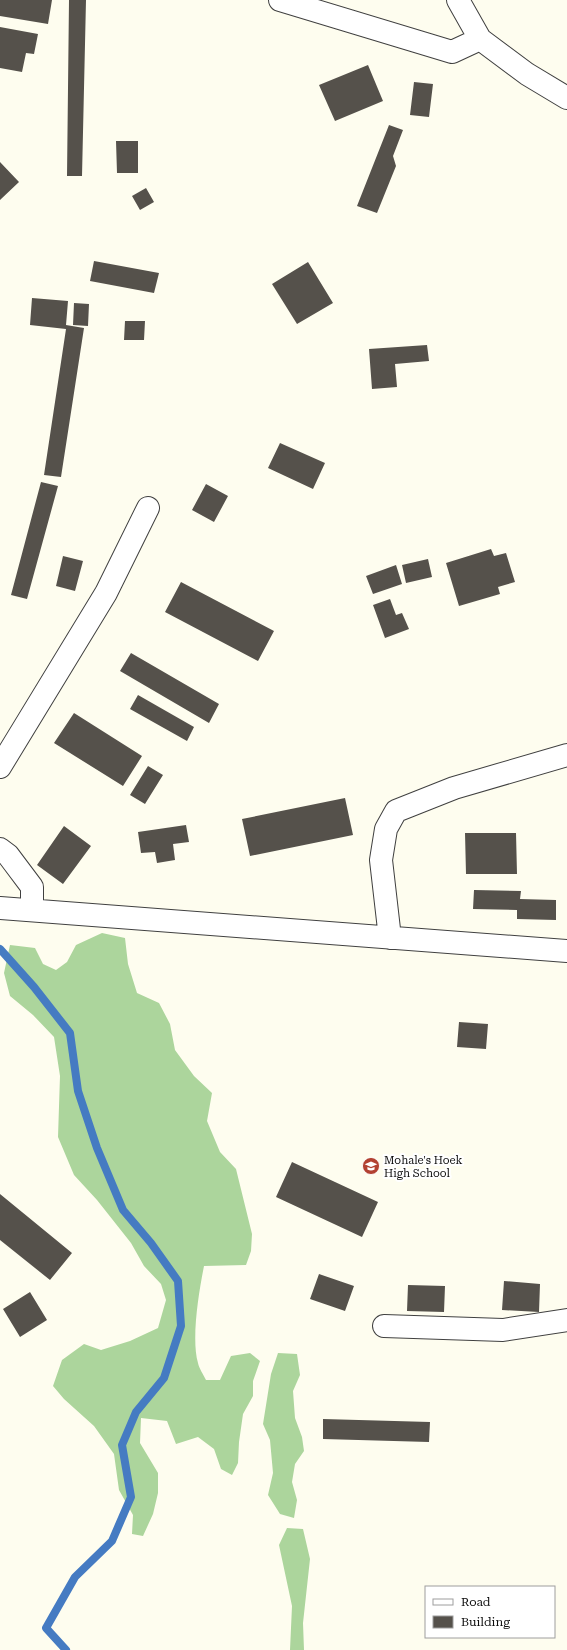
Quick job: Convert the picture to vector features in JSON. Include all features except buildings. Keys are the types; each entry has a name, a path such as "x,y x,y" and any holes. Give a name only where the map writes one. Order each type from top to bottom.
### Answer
{"street":[{"path":"280,0 452,52 480,39"},
{"path":"458,0 480,39 527,74 567,98"},
{"path":"0,767 106,593 148,508"},
{"path":"390,938 382,860 386,829 396,811 454,788 567,756"},
{"path":"0,849 8,856 32,887 32,910"},
{"path":"0,908 567,951"},
{"path":"384,1326 503,1330 567,1320"}],"green space":[{"path":"102,933 125,938 128,964 137,993 159,1003 170,1024 175,1050 194,1076 212,1093 207,1121 220,1152 236,1169 252,1234 251,1251 246,1265 204,1266 198,1301 195,1341 198,1363 206,1380 220,1380 231,1356 250,1353 260,1361 253,1381 253,1396 243,1414 238,1463 232,1475 221,1469 214,1449 198,1437 176,1444 167,1421 141,1418 140,1443 158,1473 158,1493 153,1514 143,1536 132,1534 133,1515 119,1490 114,1454 94,1426 64,1399 53,1386 62,1360 84,1344 101,1350 130,1341 158,1328 166,1300 161,1284 144,1266 131,1243 97,1200 74,1175 58,1137 60,1076 54,1037 33,1015 10,996 4,973 10,945 35,948 43,964 56,970 67,962 76,945"},
{"path":"278,1353 297,1354 300,1375 293,1391 295,1418 302,1437 304,1451 295,1464 292,1482 297,1500 294,1518 280,1514 268,1495 273,1473 270,1440 263,1424 271,1374"},
{"path":"287,1528 303,1529 310,1559 303,1623 304,1650 290,1650 292,1606 279,1545"}],"waterway":[{"path":"0,949 34,987 70,1033 78,1091 97,1148 123,1210 151,1243 178,1281 181,1326 164,1378 136,1412 122,1445 131,1497 112,1541 75,1577 46,1628 66,1650"}],"place":[{"name":"Mohale's Hoek High School","path":"371,1166"}]}
